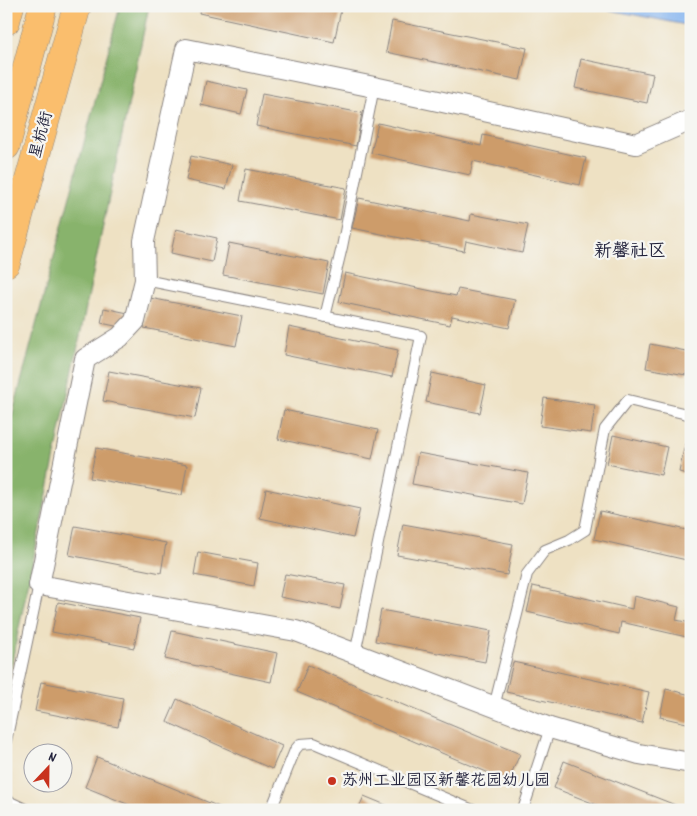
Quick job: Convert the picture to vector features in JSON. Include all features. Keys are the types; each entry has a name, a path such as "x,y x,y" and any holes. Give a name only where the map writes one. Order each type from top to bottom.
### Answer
{"main road":[{"path":"6,21 10,6"},
{"path":"6,146 43,6"},
{"name":"星杭街","path":"6,264 77,6"}],"street":[{"path":"691,120 636,144 374,87 186,49 144,241 145,280 135,321 120,337 85,359 39,585 296,631 550,728 639,754 691,763"}],"lane":[{"path":"325,317 344,238 374,87"},
{"path":"145,280 421,336 356,654"},
{"path":"494,707 527,574 545,550 569,540 585,530 605,429 628,400 691,415"},
{"path":"6,741 39,585"},
{"path":"523,810 550,728"},
{"path":"271,810 295,750 300,744 314,743 473,810"},
{"path":"6,800 27,810"}],"green space":[{"path":"120,6 149,6 6,690 6,439"}],"water":[{"path":"590,6 691,6 691,26"}],"building":[{"path":"201,6 322,6 341,10 334,42 199,13"},
{"path":"392,21 527,48 520,80 386,52"},
{"path":"581,59 653,74 647,103 575,88"},
{"path":"206,81 247,90 241,114 201,105"},
{"path":"262,94 362,113 356,146 256,126"},
{"path":"378,123 481,146 483,135 586,158 580,185 473,161 470,175 371,153"},
{"path":"191,156 232,165 226,189 186,180"},
{"path":"246,169 346,188 340,220 240,201"},
{"path":"359,198 470,221 471,214 528,225 522,253 466,241 464,251 352,228"},
{"path":"176,229 217,238 212,262 171,253"},
{"path":"229,243 329,263 323,294 223,275"},
{"path":"345,273 456,296 458,289 515,300 509,328 452,316 450,325 339,302"},
{"path":"150,298 242,316 236,346 144,328"},
{"path":"104,308 128,313 125,328 101,323"},
{"path":"289,327 398,350 392,377 284,355"},
{"path":"650,344 691,352 691,371 687,371 686,375 646,368"},
{"path":"109,371 201,388 195,418 103,401"},
{"path":"432,373 486,385 480,413 426,402"},
{"path":"544,398 595,405 591,433 540,426"},
{"path":"284,410 378,430 372,459 278,439"},
{"path":"613,435 667,447 661,475 607,464"},
{"path":"685,444 691,446 691,475 679,472"},
{"path":"96,448 187,465 182,495 90,478"},
{"path":"418,453 528,473 522,504 412,484"},
{"path":"266,489 360,509 353,538 260,518"},
{"path":"600,511 691,531 691,561 594,539"},
{"path":"403,524 513,544 507,575 397,555"},
{"path":"75,526 166,543 161,573 69,555"},
{"path":"198,552 258,563 254,586 194,575"},
{"path":"285,574 345,585 340,609 280,597"},
{"path":"533,586 632,609 634,596 679,607 676,620 691,623 691,638 621,622 619,634 527,612"},
{"path":"58,602 140,618 134,648 52,632"},
{"path":"381,610 491,631 485,662 375,641"},
{"path":"172,631 277,653 271,682 165,659"},
{"path":"513,662 649,692 642,723 506,692"},
{"path":"308,665 520,754 508,781 297,692"},
{"path":"41,682 123,698 118,727 35,711"},
{"path":"666,689 691,695 691,724 660,717"},
{"path":"177,699 282,746 272,769 167,722"},
{"path":"97,757 227,810 142,810 85,787"},
{"path":"564,761 688,810 610,810 554,788"},
{"path":"364,796 398,810 358,810"}],"place":[{"name":"苏州工业园区新馨花园幼儿园","path":"332,781"}],"district":[{"name":"新馨社区","path":"630,252"}]}
